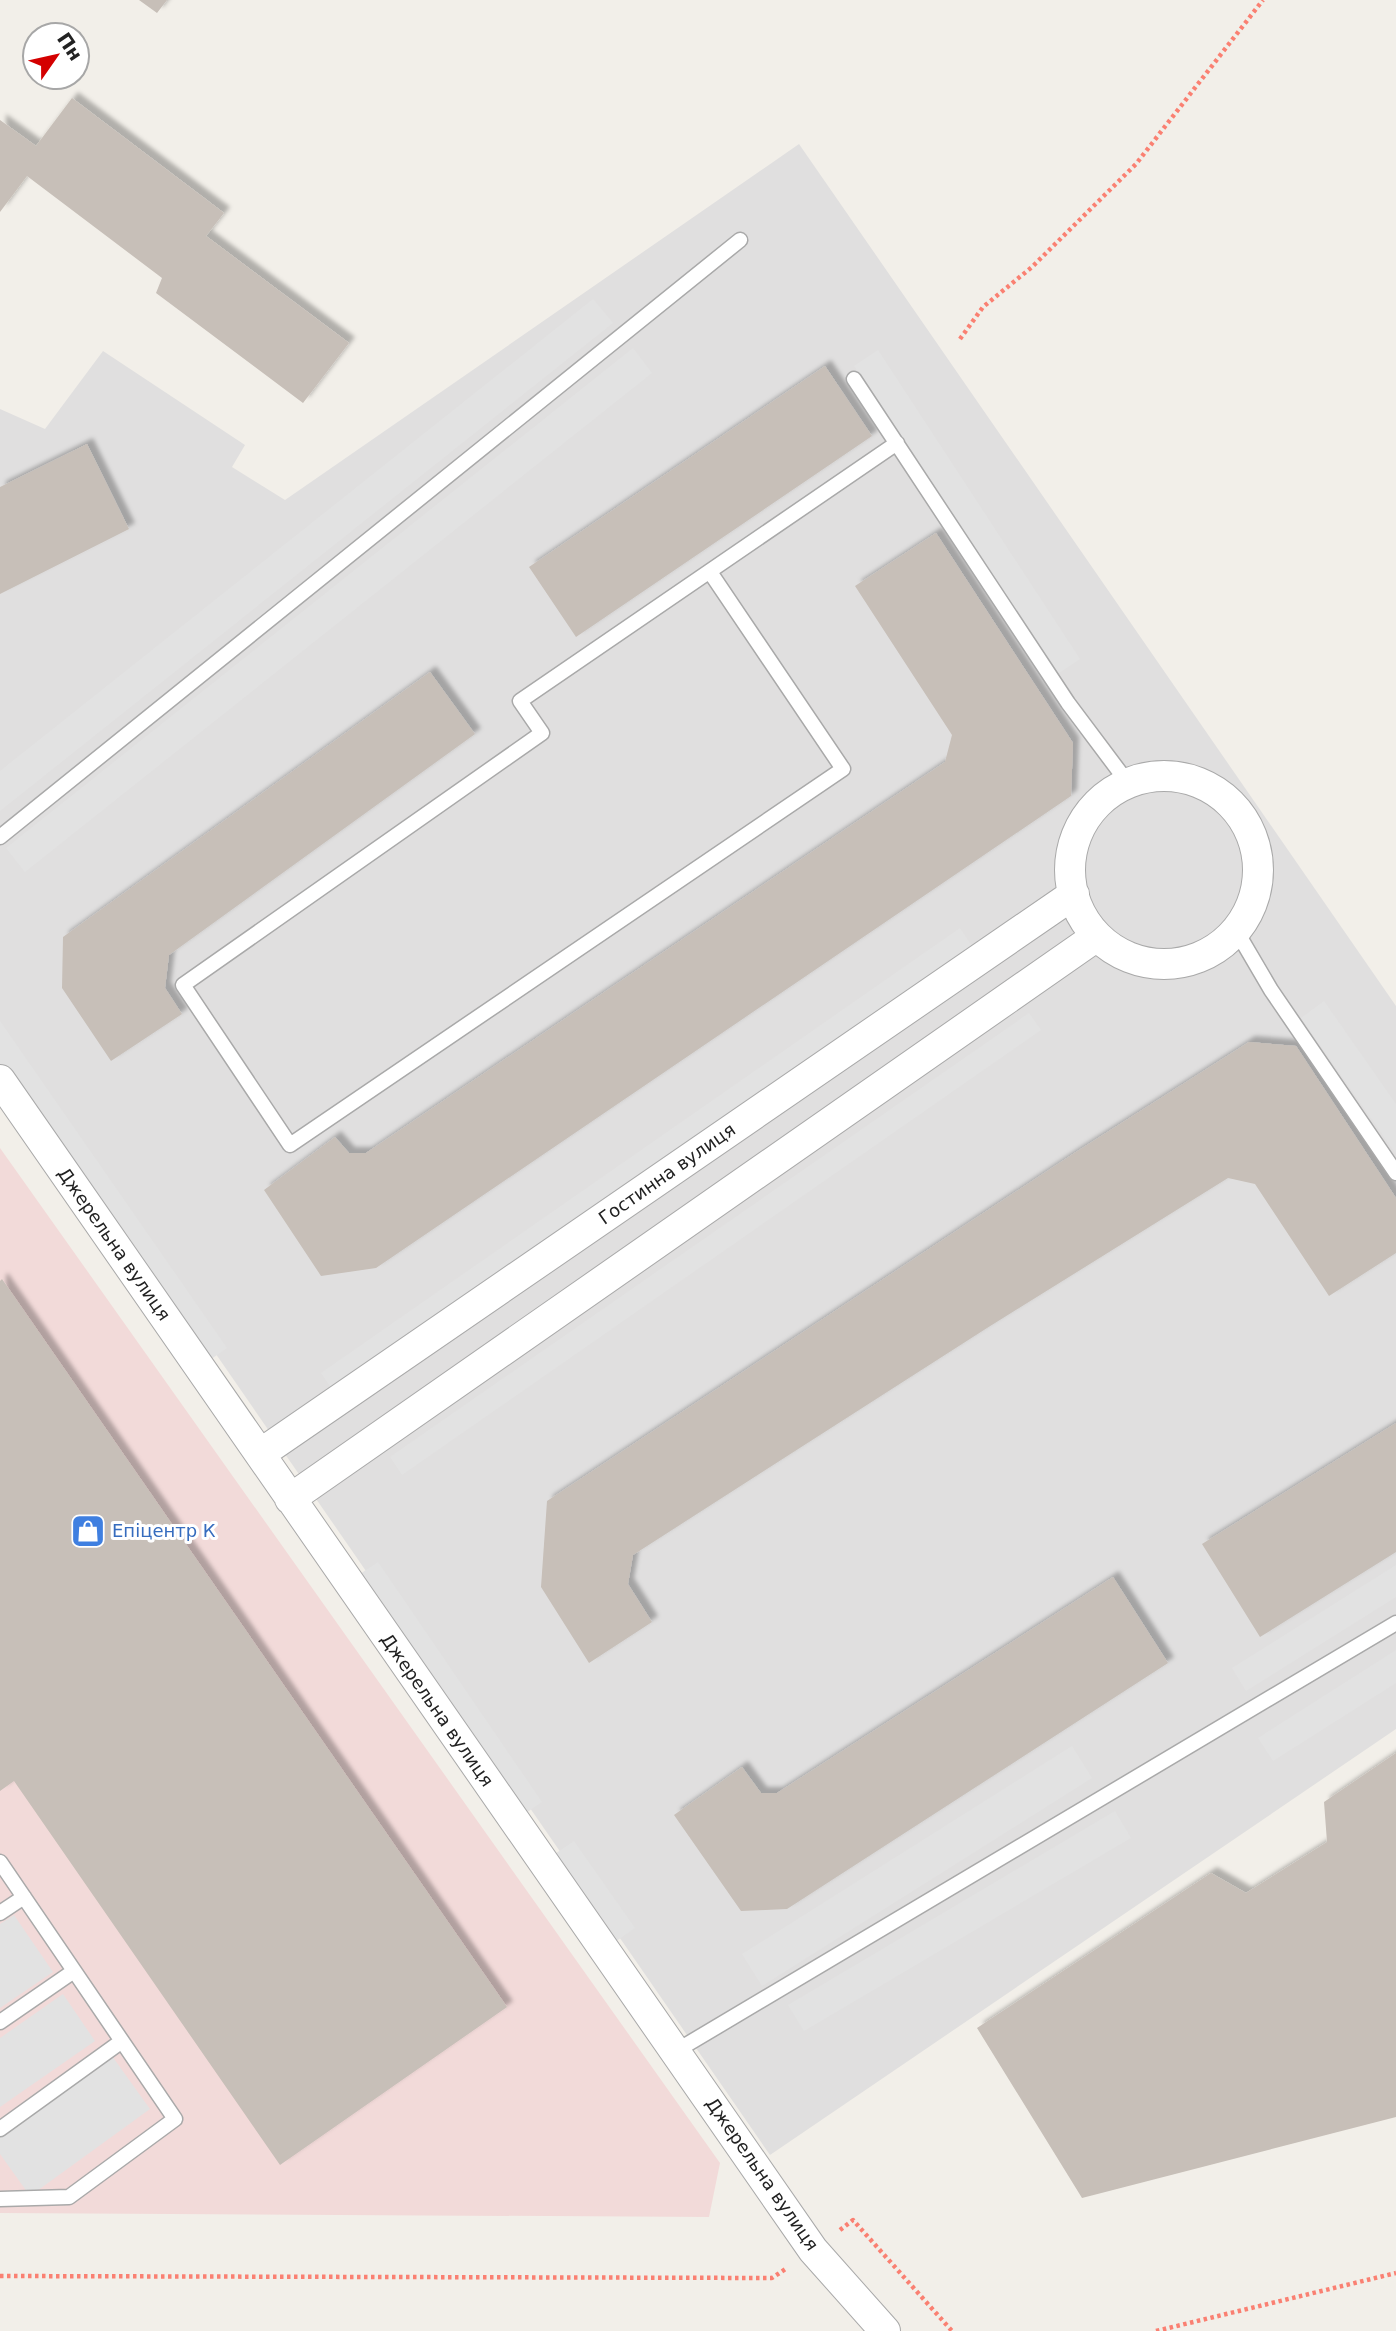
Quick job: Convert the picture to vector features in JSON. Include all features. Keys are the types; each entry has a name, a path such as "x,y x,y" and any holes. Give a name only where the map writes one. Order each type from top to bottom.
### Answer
{"street":[{"path":"1157,776 1188,779 1216,791 1239,813 1254,841 1259,873 1253,904 1237,932 1213,952 1183,963 1151,964 1121,954 1097,936 1079,911 1071,882 1072,851 1083,823 1102,799 1128,783 1157,776"},
{"name":"Гостинна вулиця","path":"260,1454 1074,894"},
{"path":"290,1499 1097,936"},
{"name":"Джерельна вулиця","path":"0,1080 813,2250 885,2331"}],"lane":[{"path":"0,837 740,240"},
{"path":"854,379 1068,703 1128,783"},
{"path":"710,572 843,769 290,1145 183,985 542,733 520,701 897,443"},
{"path":"1237,932 1271,990 1396,1173"},
{"path":"676,2051 1396,1623"},
{"path":"0,1862 174,2119 69,2197 0,2199"},
{"path":"0,1913 24,1896"},
{"path":"0,2022 74,1971"},
{"path":"0,2129 122,2041"}],"path":[{"path":"960,339 983,307 1031,267 1136,164 1262,0"},
{"path":"0,2276 772,2278 853,2220 952,2331"},
{"path":"1156,2331 1396,2273"}],"shaded area":[{"path":"799,144 1396,1006 1396,1729 770,2155 0,1042 0,409 45,429 103,351 245,445 232,467 285,500"},
{"path":"593,299 613,323 0,811 0,771"},
{"path":"633,348 652,373 25,872 6,848"},
{"path":"878,350 1080,659 1056,675 854,366"},
{"path":"960,928 972,946 333,1391 321,1373"},
{"path":"1324,1001 1396,1104 1396,1154 1301,1018"},
{"path":"1029,1013 1041,1030 402,1475 390,1457"},
{"path":"0,1021 227,1348 207,1362 0,1064"},
{"path":"0,1148 720,2163 709,2217 0,2213"},
{"path":"378,1562 542,1802 520,1817 357,1576"},
{"path":"1396,1565 1396,1597 1246,1691 1232,1668"},
{"path":"1396,1650 1396,1683 1273,1761 1258,1738"},
{"path":"1072,1746 1092,1778 762,1986 742,1954"},
{"path":"1115,1811 1131,1838 804,2031 788,2005"},
{"path":"574,1841 635,1928 612,1944 552,1856"},
{"path":"14,1915 53,1972 0,2008 0,1924"},
{"path":"63,1994 95,2041 0,2107 0,2038"},
{"path":"112,2056 150,2109 30,2196 0,2154 0,2136"}],"building":[{"path":"139,0 167,0 157,13"},
{"path":"72,98 224,213 206,236 349,343 303,403 156,293 162,278 27,176 0,212 0,120 36,146"},
{"path":"825,366 872,436 576,637 529,567"},
{"path":"87,444 129,529 0,594 0,487"},
{"path":"936,533 1073,743 1071,796 376,1268 321,1276 264,1190 335,1137 349,1153 366,1153 945,762 952,735 855,586"},
{"path":"430,672 475,734 169,955 165,988 182,1014 111,1061 62,988 63,937"},
{"path":"1249,1042 1296,1046 1396,1198 1396,1253 1329,1296 1255,1184 1228,1178 987,1328 633,1555 628,1584 652,1622 589,1663 541,1587 547,1501 1076,1152"},
{"name":"Епіцентр К","path":"2,1279 507,2007 280,2165 14,1781 0,1791"},
{"path":"1396,1423 1396,1552 1260,1637 1202,1544"},
{"path":"1113,1577 1168,1663 787,1909 741,1911 674,1815 742,1767 761,1793 777,1793"},
{"path":"1396,1753 1396,2117 1082,2198 977,2028 1211,1873 1246,1893 1327,1842 1324,1802"}],"place":[{"name":"Епіцентр К","path":"88,1531"}]}
